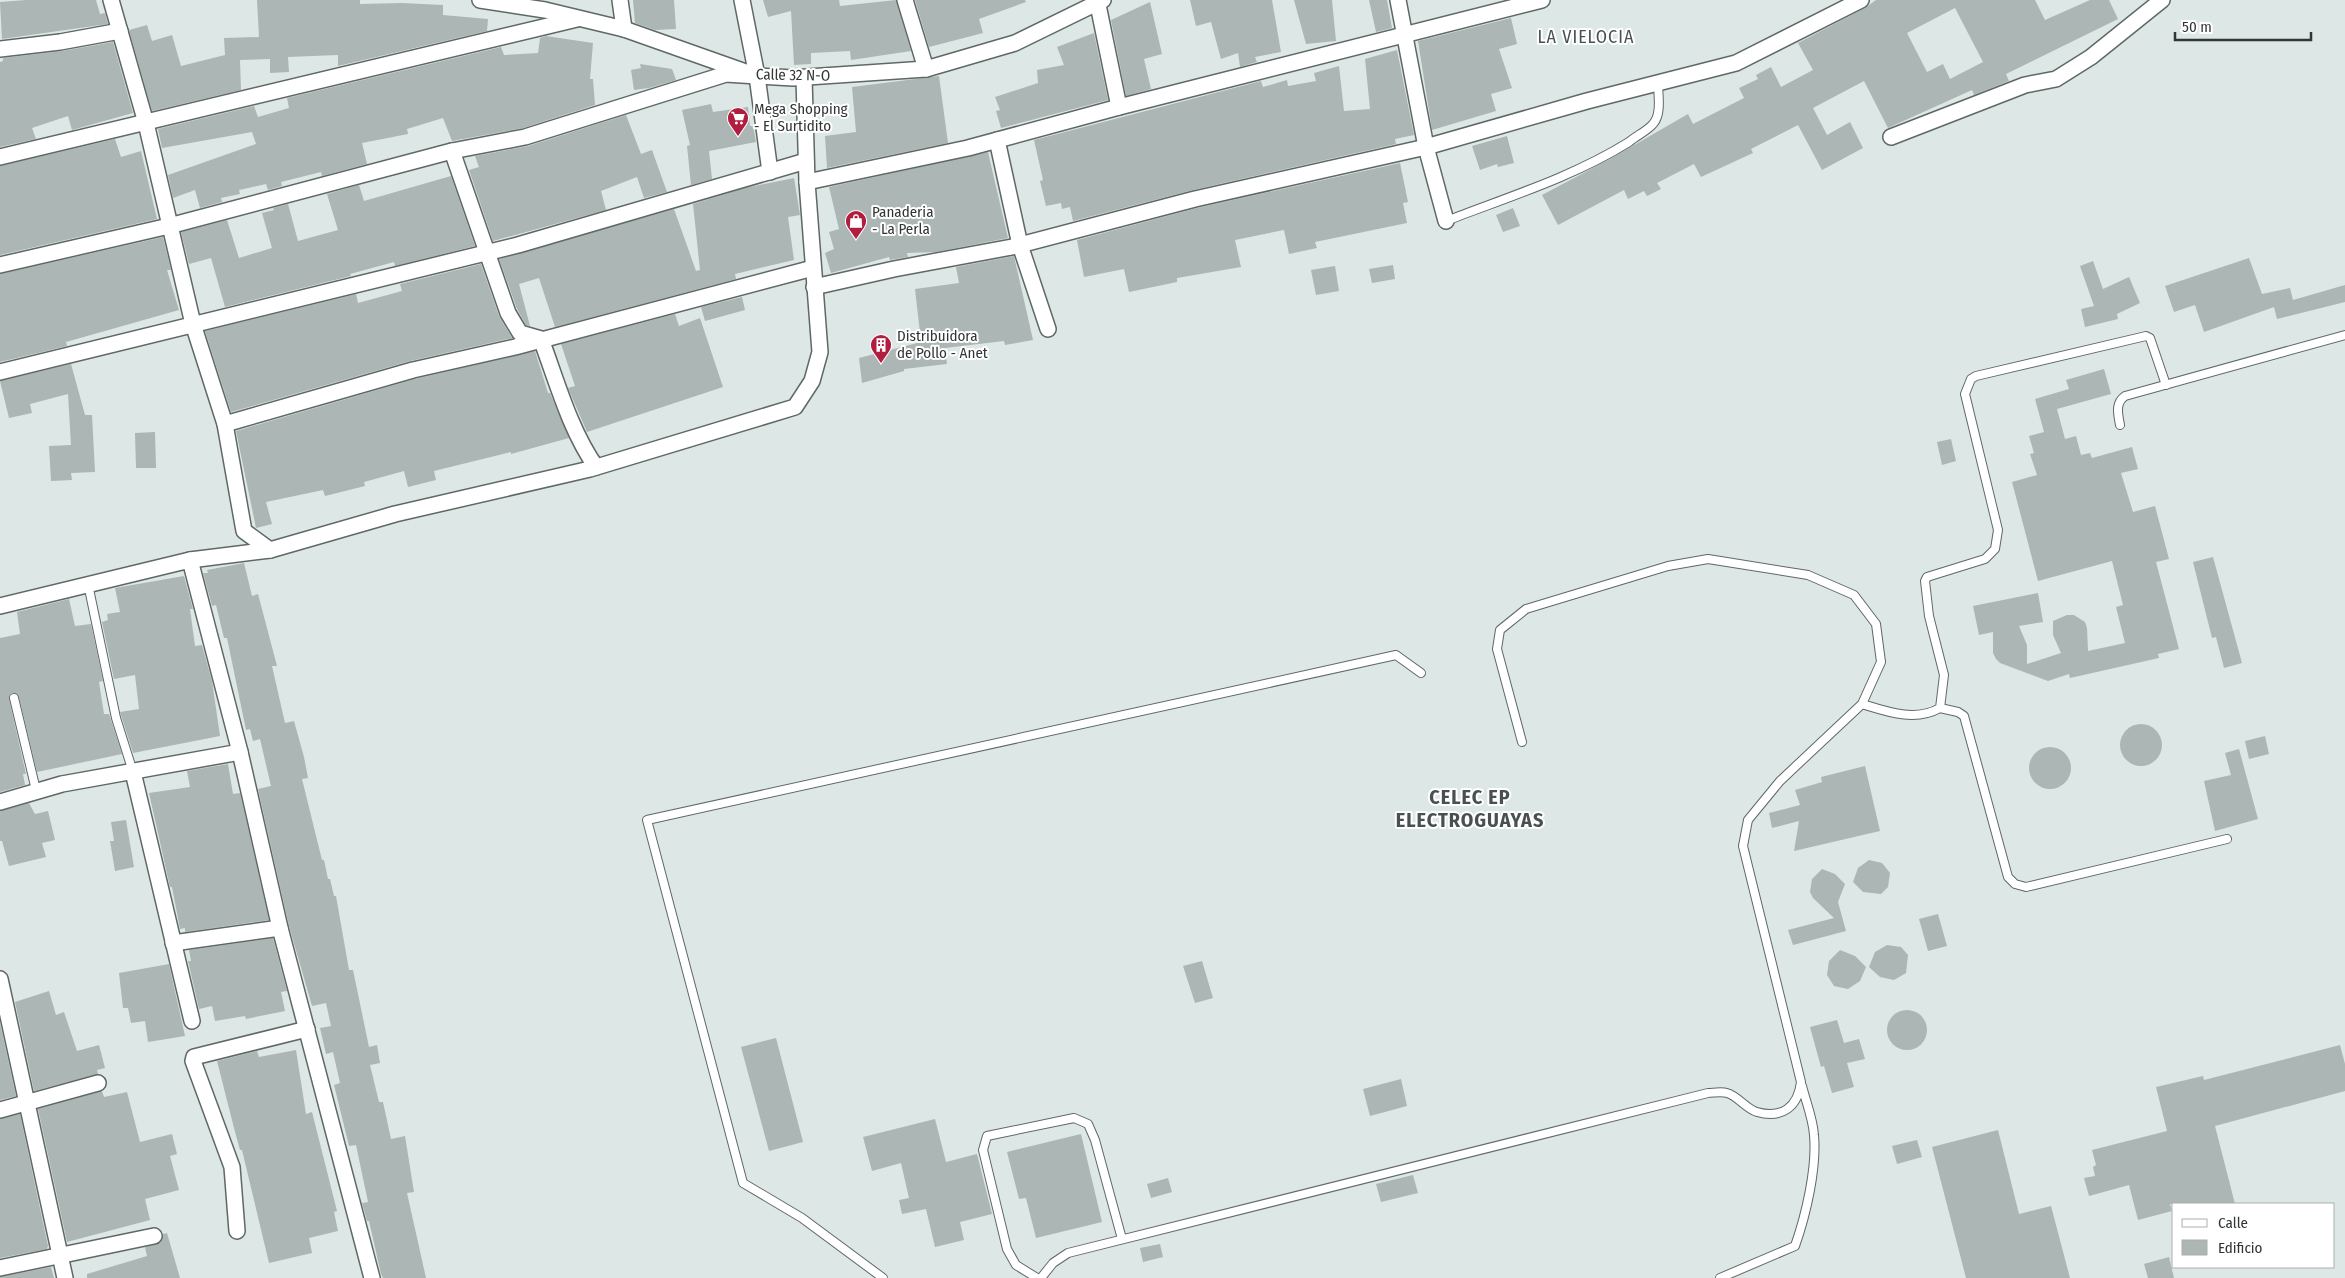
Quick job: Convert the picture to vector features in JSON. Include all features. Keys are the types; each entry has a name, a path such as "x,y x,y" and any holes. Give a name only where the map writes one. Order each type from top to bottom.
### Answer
{"street":[{"path":"111,0 146,123 169,226 194,324 225,424 244,531 270,550"},
{"name":"Calle 32 N-O","path":"480,0 517,3 624,29 757,76 804,78 926,69 1015,43 1099,1"},
{"path":"620,0 624,29"},
{"path":"742,0 757,76 770,172"},
{"path":"905,0 926,69"},
{"path":"1398,0 1426,147 1446,221"},
{"path":"807,182 997,140 1403,34 1542,0"},
{"path":"814,287 894,269 1020,245 1195,199 1426,147 1736,62 1861,0"},
{"path":"1891,137 2025,85 2056,78 2091,57 2162,0"},
{"path":"1099,1 1119,107"},
{"path":"0,158 579,18"},
{"path":"0,49 60,42 120,31"},
{"path":"0,265 169,226 452,150 526,137 726,74 757,76"},
{"path":"0,606 190,560 270,550 395,514 596,467 795,407 812,381 820,352 807,182 804,78"},
{"path":"997,140 1020,245 1048,329"},
{"path":"452,150 508,313 520,333 541,340"},
{"path":"0,372 487,252 806,161"},
{"path":"225,424 413,370 541,340 813,268"},
{"path":"541,340 573,425 586,452 596,467"},
{"path":"190,560 240,752 280,928 372,1278"},
{"path":"0,802 36,790 240,752"},
{"path":"132,772 192,1021"},
{"path":"173,943 280,928"},
{"path":"0,978 65,1278"},
{"path":"237,1231 232,1167 193,1061 194,1057 307,1029"},
{"path":"0,1110 98,1083"},
{"path":"0,1268 154,1236"}],"lane":[{"path":"1446,221 1550,182 1610,154 1654,123 1658,114 1658,83"},
{"path":"2120,425 2119,400 2125,396 2345,335"},
{"path":"1940,708 1944,675 1928,616 1925,581 1927,577 1985,559 1995,549 1998,540 1998,530 1965,394 1971,379 1976,376 2146,336 2150,338 2166,385"},
{"path":"1522,742 1497,649 1500,630 1526,608 1668,566 1708,559 1808,575 1854,595 1876,624 1881,662 1862,704 1780,781 1748,820 1743,846 1814,1133 1815,1155 1801,1230 1795,1246 1720,1278"},
{"path":"88,584 116,718 132,772"},
{"path":"883,1278 802,1218 742,1183 647,820 1396,655 1421,673"},
{"path":"14,698 36,790"},
{"path":"1862,704 1895,714 1928,715 1940,708 1958,712 1964,716 2008,877 2015,884 2026,887 2226,839"},
{"path":"1042,1278 1053,1263 1068,1252 1708,1093 1726,1092 1756,1112 1776,1113 1791,1108 1799,1096 1801,1082"},
{"path":"1037,1278 1016,1265 1008,1249 983,1150 987,1136 1074,1118 1088,1124 1095,1140 1122,1239"}],"building":[{"path":"96,0 100,14 105,13 108,24 2,39 0,2"},
{"path":"257,0 360,0 360,4 402,3 443,5 443,15 488,19 487,31 338,66 338,55 288,57 289,72 270,73 270,59 240,60 241,90 152,111 129,30 147,25 152,41 172,35 181,66 225,55 224,38 259,37"},
{"path":"633,0 674,0 676,29 655,30 635,23"},
{"path":"763,0 839,0 840,6 896,0 911,51 851,60 850,51 811,53 811,64 794,65 791,11 768,17"},
{"path":"915,0 1025,0 1026,2 979,19 983,33 929,47"},
{"path":"1190,0 1272,0 1281,52 1255,57 1257,62 1240,67 1238,53 1221,59 1211,22 1196,26"},
{"path":"1294,0 1332,0 1336,41 1306,44"},
{"path":"1369,0 1387,0 1392,28 1376,32"},
{"path":"1876,0 2035,0 2045,20 2090,0 2109,0 2118,19 2006,74 2009,81 1974,95 1972,90 1888,128 1864,81 1813,108 1827,135 1850,122 1863,148 1822,170 1798,125 1751,149 1753,153 1701,177 1694,164 1657,183 1661,189 1647,196 1644,191 1628,199 1624,190 1558,225 1542,195 1610,159 1688,114 1693,124 1744,98 1739,88 1758,79 1756,75 1771,67 1781,87 1813,70 1798,43 1865,8","holes":["1955,8 1983,62 1950,79 1943,64 1927,72 1907,33"]},
{"path":"1150,2 1162,54 1144,59 1151,89 1126,96 1111,20"},
{"path":"1511,18 1517,44 1499,49 1512,88 1491,94 1496,111 1432,130 1418,41"},
{"path":"1094,33 1108,100 1001,128 996,111 1000,110 995,97 1038,83 1037,70 1064,65 1057,47"},
{"path":"546,36 593,43 590,79 593,79 595,105 523,128 452,141 443,118 407,129 408,134 362,143 367,164 322,176 321,172 281,182 282,186 268,190 266,184 239,190 240,194 221,198 222,202 200,208 195,190 173,198 168,175 256,144 252,132 162,148 158,129 254,106 258,117 289,108 287,98 501,47 504,55 538,53 540,38"},
{"path":"113,42 133,113 72,130 68,116 32,128 36,139 0,147 0,62 3,61 3,58 62,51"},
{"path":"1397,50 1414,135 1395,139 1396,144 1193,190 1073,221 1070,207 1062,209 1061,203 1046,206 1040,181 1043,180 1034,140 1261,81 1263,87 1287,80 1288,86 1316,81 1314,73 1339,66 1344,111 1370,109 1365,59"},
{"path":"640,64 672,69 676,80 649,88 634,90 631,70 641,68"},
{"path":"939,76 948,143 827,168 825,136 856,132 852,87"},
{"path":"711,104 713,112 748,107 750,126 753,126 756,142 709,151 712,179 691,185 687,146 690,145 682,110"},
{"path":"626,115 641,154 652,150 667,192 644,198 637,177 601,191 606,210 493,241 469,170 479,167 475,156 528,146"},
{"path":"1507,136 1514,163 1498,167 1497,164 1480,170 1472,146"},
{"path":"115,139 121,157 141,151 157,219 0,255 0,166"},
{"path":"988,152 1008,238 936,252 907,253 908,257 890,260 889,257 831,273 825,253 834,249 829,232 839,229 829,187"},
{"path":"1400,163 1408,202 1403,203 1407,223 1315,242 1317,248 1289,254 1284,230 1235,240 1241,267 1177,278 1177,282 1129,292 1124,269 1084,277 1077,240 1197,208"},
{"path":"451,176 475,246 395,266 394,262 350,274 351,276 225,307 211,258 189,264 181,232 227,220 239,258 272,248 262,213 274,210 273,208 288,204 298,241 338,230 327,194 359,185 364,201"},
{"path":"794,178 800,215 788,217 794,260 735,274 736,279 555,327 539,278 519,284 530,326 526,325 517,309 499,259 674,209 696,271 700,270 693,204 745,188"},
{"path":"1513,208 1520,226 1503,232 1496,215"},
{"path":"163,237 171,270 167,270 179,310 66,342 67,346 0,362 0,274"},
{"path":"1014,256 1033,340 1005,345 1004,341 945,348 947,364 904,369 904,371 862,383 859,358 921,342 915,289 959,283 956,267"},
{"path":"2249,258 2262,294 2290,288 2293,300 2345,285 2345,302 2277,319 2274,307 2204,332 2195,305 2174,312 2165,286"},
{"path":"2093,261 2103,289 2129,277 2140,303 2117,314 2118,319 2085,327 2081,309 2094,306 2080,266"},
{"path":"481,264 499,316 512,338 410,361 231,412 205,331 356,294 358,303 402,291 400,284"},
{"path":"1393,265 1395,279 1372,283 1369,269"},
{"path":"1335,266 1339,291 1316,295 1311,270"},
{"path":"742,297 745,310 705,321 701,307"},
{"path":"675,314 679,326 700,318 723,387 587,432 568,388 575,386 561,344"},
{"path":"535,351 548,393 550,393 569,438 511,454 511,452 434,471 436,480 408,487 404,471 364,482 365,486 325,496 323,490 266,502 272,524 256,528 236,431 415,379"},
{"path":"71,364 85,415 92,415 95,472 71,473 72,480 51,481 49,446 71,445 68,394 30,404 32,413 9,418 0,381"},
{"path":"2104,369 2111,394 2057,409 2065,439 2076,436 2081,455 2090,453 2092,458 2132,447 2138,469 2121,473 2133,512 2155,506 2169,559 2156,562 2179,649 2158,654 2159,658 2070,678 2069,674 2048,681 2000,663 1996,659 1993,653 1993,632 1979,635 1973,606 2038,593 2043,622 2019,626 2027,645 2027,664 2061,653 2053,635 2053,621 2067,615 2074,615 2085,622 2088,651 2125,643 2116,607 2123,605 2112,561 2038,581 2012,482 2037,475 2030,454 2034,453 2029,436 2044,432 2035,399 2069,389 2066,380"},
{"path":"155,432 156,468 136,468 135,433"},
{"path":"1951,439 1956,461 1942,465 1937,442"},
{"path":"2213,557 2242,663 2224,668 2216,637 2212,638 2193,562"},
{"path":"244,563 252,596 258,594 277,666 272,666 285,723 294,721 304,757 308,778 302,779 322,860 324,860 334,896 336,896 349,970 353,970 369,1047 377,1045 380,1063 370,1065 379,1102 383,1102 391,1139 405,1136 414,1192 407,1193 426,1278 383,1278 381,1274 369,1221 367,1221 362,1203 368,1202 356,1145 349,1146 334,1085 340,1083 333,1052 326,1054 320,1028 331,1026 326,1003 312,1006 289,926 258,789 271,786 260,739 253,741 250,729 246,730 227,638 224,638 216,605 212,606 203,573 208,573 207,570"},
{"path":"184,576 193,609 190,609 195,646 202,645 212,681 220,736 133,753 120,712 139,709 135,675 114,679 102,622 108,620 107,614 120,612 115,588"},
{"path":"69,599 75,626 91,624 103,681 99,682 104,714 109,714 122,754 37,772 19,697 12,693 9,699 26,774 23,774 25,785 0,792 0,638 20,634 17,612"},
{"path":"2141,724 2156,730 2162,745 2156,760 2141,766 2126,760 2120,745 2126,730"},
{"path":"2265,736 2269,754 2249,759 2245,741"},
{"path":"2054,747 2062,750 2068,756 2071,768 2068,780 2062,786 2046,789 2038,786 2032,780 2029,764 2032,756 2038,750"},
{"path":"2239,749 2258,819 2215,831 2204,781 2231,775 2225,753"},
{"path":"228,764 233,794 240,793 269,920 185,932 185,928 180,929 172,887 170,887 149,793 190,787 187,771"},
{"path":"1865,766 1880,831 1794,851 1799,821 1772,828 1769,813 1800,805 1795,790 1822,782 1821,777"},
{"path":"29,803 35,814 48,811 55,840 42,843 46,857 9,866 2,841 0,841 0,811"},
{"path":"126,820 134,867 115,871 110,841 114,841 111,822"},
{"path":"1869,860 1882,863 1890,873 1888,887 1881,894 1863,892 1853,882 1858,868"},
{"path":"1822,869 1835,874 1845,884 1838,902 1846,931 1793,945 1788,930 1834,918 1813,898 1810,892 1812,879"},
{"path":"1938,914 1947,946 1928,951 1919,919"},
{"path":"273,938 287,991 281,992 285,1011 246,1019 245,1016 215,1021 212,1006 199,1009 188,961 191,961 189,950"},
{"path":"1887,945 1901,947 1908,955 1906,973 1894,980 1880,977 1869,967 1875,952"},
{"path":"1840,950 1855,956 1866,967 1860,981 1848,989 1834,986 1827,975 1829,961"},
{"path":"1202,961 1213,998 1195,1003 1183,966"},
{"path":"169,964 185,1036 148,1042 145,1021 131,1023 128,1008 123,1008 119,973"},
{"path":"49,991 56,1015 64,1012 77,1051 99,1045 105,1068 97,1070 98,1074 34,1091 15,1002"},
{"path":"1907,1010 1921,1016 1927,1030 1921,1044 1907,1050 1893,1044 1887,1030 1893,1016"},
{"path":"1837,1020 1844,1043 1859,1039 1865,1059 1847,1063 1854,1087 1832,1093 1824,1066 1821,1067 1810,1027"},
{"path":"0,1023 16,1096 0,1100"},
{"path":"776,1038 803,1142 769,1151 741,1047"},
{"path":"2340,1045 2345,1064 2345,1091 2215,1126 2235,1203 2172,1203 2170,1204 2172,1211 2138,1220 2129,1185 2089,1196 2084,1178 2095,1176 2093,1167 2096,1165 2092,1150 2167,1131 2156,1087 2203,1076 2204,1080"},
{"path":"296,1050 306,1114 312,1112 337,1211 334,1212 338,1231 309,1238 312,1253 269,1263 242,1150 240,1150 217,1061 257,1051 259,1057"},
{"path":"1401,1079 1407,1106 1370,1116 1363,1089"},
{"path":"102,1091 104,1097 127,1092 140,1142 172,1134 177,1154 170,1156 179,1190 145,1199 150,1220 67,1242 38,1109"},
{"path":"20,1114 48,1246 47,1249 0,1258 0,1119"},
{"path":"935,1119 946,1162 977,1154 992,1214 960,1222 964,1240 935,1247 926,1209 902,1214 899,1200 909,1198 901,1163 872,1171 863,1137"},
{"path":"1998,1130 2019,1214 2051,1206 2070,1278 1966,1278 1932,1147"},
{"path":"1081,1134 1102,1222 1036,1238 1026,1198 1019,1199 1007,1152"},
{"path":"1917,1140 1922,1157 1897,1164 1892,1146"},
{"path":"1413,1175 1418,1193 1381,1202 1376,1184"},
{"path":"1168,1178 1172,1192 1151,1198 1147,1184"},
{"path":"167,1233 180,1278 87,1278 87,1274 147,1256 145,1247 160,1243 163,1234"},
{"path":"1160,1244 1163,1257 1143,1262 1140,1248"},
{"path":"2169,1257 2174,1278 2148,1278 2144,1264"},
{"path":"51,1267 54,1278 0,1278 0,1277"}],"place":[{"name":"Mega Shopping - El Surtidito","path":"738,137"},
{"name":"Panaderia - La Perla","path":"856,240"},
{"name":"Distribuidora de Pollo - Anet","path":"881,364"}],"district":[{"name":"LA VIELOCIA","path":"1586,37"},
{"name":"CELEC EP ELECTROGUAYAS","path":"1470,808"}]}
